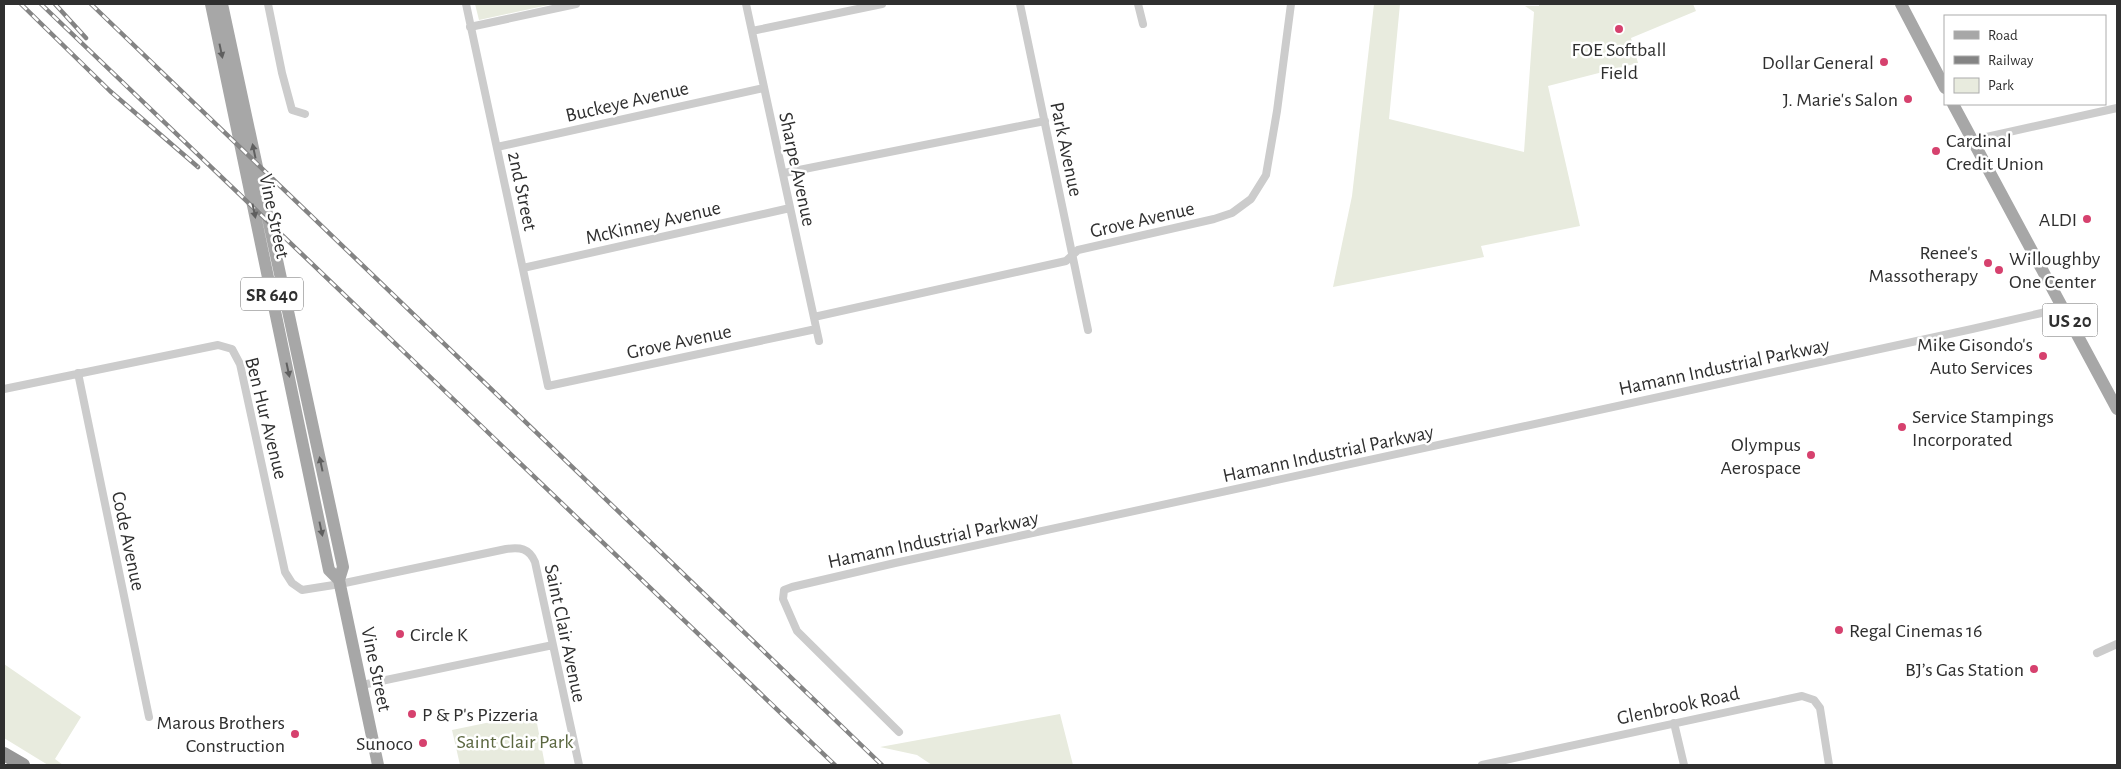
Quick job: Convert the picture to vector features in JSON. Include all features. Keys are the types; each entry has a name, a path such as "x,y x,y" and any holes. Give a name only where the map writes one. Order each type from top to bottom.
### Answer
{"highway":[{"path":"4,754 23,765"}],"main road":[{"name":"Vine Street","path":"211,4 330,570 340,582"},
{"name":"Vine Street","path":"222,4 343,567 340,582 378,765"},
{"path":"1901,4 1944,86"},
{"name":"US 20","path":"1954,105 2117,409"}],"street":[{"path":"268,4 282,73 292,110 305,114"},
{"name":"2nd Street","path":"466,4 548,386"},
{"path":"470,27 576,4"},
{"name":"Sharpe Avenue","path":"746,4 819,340"},
{"path":"752,31 882,4"},
{"name":"Park Avenue","path":"1020,4 1088,330"},
{"path":"1138,4 1143,24"},
{"name":"Grove Avenue","path":"814,316 1066,261 1078,250 1214,219 1232,212 1251,199 1266,176 1277,111 1291,4"},
{"name":"Buckeye Avenue","path":"497,147 764,88"},
{"path":"1973,140 2117,108"},
{"path":"784,173 1045,121"},
{"name":"McKinney Avenue","path":"523,268 790,208"},
{"name":"Hamann Industrial Parkway","path":"899,732 797,631 783,599 784,590 895,563 1972,329 2046,312 2062,305"},
{"name":"Grove Avenue","path":"548,386 816,328"},
{"name":"Ben Hur Avenue","path":"4,389 78,372 218,345 232,349 240,364 285,572 292,583 302,590 340,582"},
{"name":"Code Avenue","path":"78,372 149,717"},
{"name":"Saint Clair Avenue","path":"340,582 517,547 526,550 531,554 535,562 579,765"},
{"path":"2097,653 2117,644"},
{"path":"362,686 552,645"},
{"name":"Glenbrook Road","path":"1482,765 1799,696 1806,696 1814,700 1820,708 1829,765"},
{"path":"1674,723 1684,765"}],"green space":[{"path":"475,4 553,4 479,20"},
{"path":"1374,4 1400,4 1389,119 1524,152 1534,12 1525,6 1539,6 1539,4 1693,4 1696,11 1631,38 1638,63 1548,86 1580,226 1481,246 1484,257 1333,287 1352,196"},
{"path":"4,664 81,717 55,759 63,765 48,765 4,738"},
{"name":"Saint Clair Park","path":"535,713 545,765 460,765 452,730"},
{"path":"1060,714 1073,765 932,765 917,755 880,747"}],"railway":[{"path":"21,4 110,91 198,167"},
{"path":"41,4 835,765"},
{"path":"55,4 86,38"},
{"path":"91,4 882,765"}],"place":[{"name":"FOE Softball Field","path":"1619,29"},
{"name":"Dollar General","path":"1884,62"},
{"name":"J. Marie's Salon","path":"1908,99"},
{"name":"Cardinal Credit Union","path":"1936,151"},
{"name":"ALDI","path":"2087,219"},
{"name":"Renee's Massotherapy","path":"1988,263"},
{"name":"Willoughby One Center","path":"1999,270"},
{"name":"Mike Gisondo's Auto Services","path":"2043,356"},
{"name":"Service Stampings Incorporated","path":"1902,427"},
{"name":"Olympus Aerospace","path":"1811,455"},
{"name":"Regal Cinemas 16","path":"1839,630"},
{"name":"Circle K","path":"400,634"},
{"name":"BJ’s Gas Station","path":"2034,669"},
{"name":"P & P's Pizzeria","path":"412,714"},
{"name":"Marous Brothers Construction","path":"295,734"},
{"name":"Sunoco","path":"423,743"}]}
